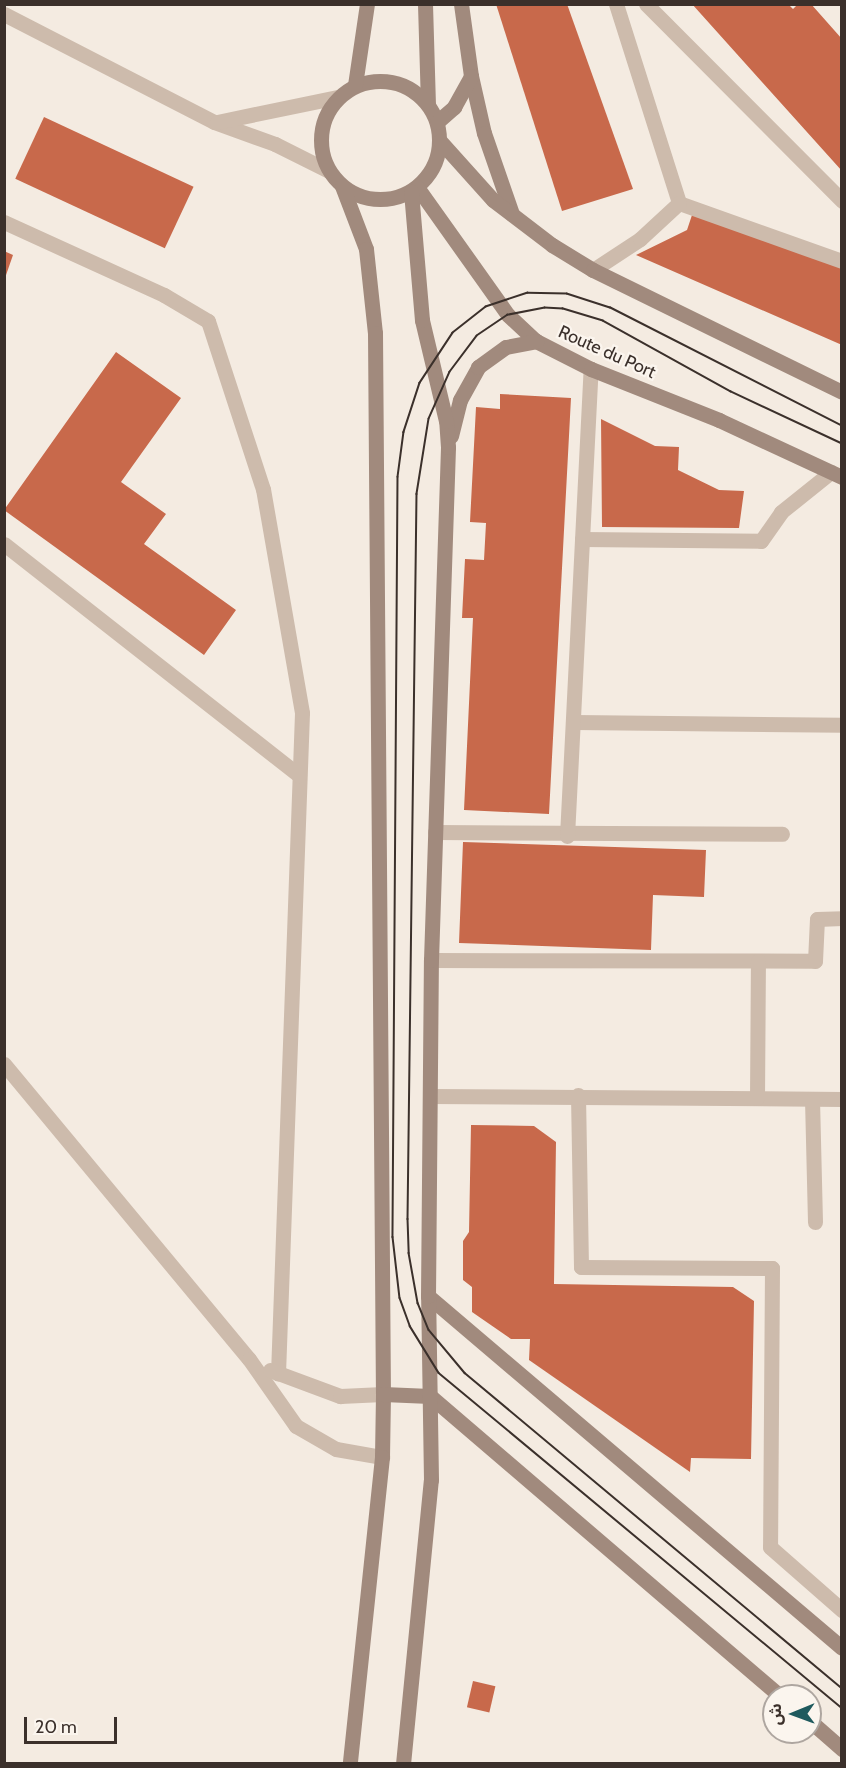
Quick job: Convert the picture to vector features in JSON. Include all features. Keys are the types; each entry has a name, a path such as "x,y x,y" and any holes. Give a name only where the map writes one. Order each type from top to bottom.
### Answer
{"main road":[{"path":"355,86 367,4"},
{"path":"425,4 428,104"},
{"path":"461,4 471,76 484,133 513,217"},
{"path":"437,122 454,107 471,76"},
{"path":"342,186 376,199 414,189 433,166 440,141 437,122 428,104 413,90 394,82 375,80 355,86 338,97 326,113 321,133 322,153 329,171 342,186 366,249 375,333 382,1456 350,1764"},
{"path":"440,141 513,217 593,270 842,392"},
{"path":"403,1764 431,1480 428,1296 431,960 448,447 447,421 422,320 414,189"},
{"name":"Route du Port","path":"414,189 508,315 536,340 591,369 719,420 836,475"},
{"path":"448,447 460,400 478,366 506,347 536,340"},
{"path":"428,1296 842,1648"},
{"path":"382,1395 430,1396 766,1684"},
{"path":"822,1732 842,1749"}],"street":[{"path":"616,4 679,204"},
{"path":"646,4 842,201"},
{"path":"4,14 214,122 275,144 329,171"},
{"path":"214,122 338,97"},
{"path":"679,204 842,261"},
{"path":"593,270 640,239 679,204"},
{"path":"4,222 164,295 208,321 263,489 302,713 278,1374"},
{"path":"567,836 591,369"},
{"path":"582,539 761,541 781,512 836,475"},
{"path":"4,544 299,775"},
{"path":"574,722 842,725"},
{"path":"435,832 567,836 782,834"},
{"path":"431,960 815,961 817,919 842,918"},
{"path":"757,1098 758,961"},
{"path":"4,1064 249,1359 296,1426 336,1449 382,1456"},
{"path":"578,1095 580,1267 772,1268 770,1547 842,1610"},
{"path":"430,1096 578,1095 842,1099"},
{"path":"812,1099 815,1222"},
{"path":"249,1359 278,1374 340,1396 382,1395"}],"building":[{"path":"496,4 567,4 633,189 562,211"},
{"path":"692,4 788,4 793,9 798,4 811,4 842,39 842,171"},
{"path":"44,117 194,187 165,248 15,179"},
{"path":"693,212 842,267 842,345 636,255 687,230"},
{"path":"4,251 13,255 5,278 4,278"},
{"path":"116,352 181,398 121,482 166,514 144,544 236,610 204,655 4,510"},
{"path":"500,394 571,398 549,814 464,810 473,618 462,618 465,559 484,560 486,523 470,522 476,407 500,409"},
{"path":"601,419 655,446 679,447 678,470 719,490 744,491 739,528 602,527"},
{"path":"463,842 706,850 704,897 653,895 651,950 459,943"},
{"path":"471,1125 534,1126 556,1142 554,1284 733,1287 754,1301 751,1459 691,1458 690,1472 529,1360 530,1339 511,1339 472,1312 472,1287 463,1280 463,1241 469,1232"},
{"path":"473,1681 495,1686 489,1712 467,1707"}],"tram line":[{"path":"842,426 610,308 567,294 528,293 486,307 453,333 420,383 404,432 398,477 393,1237 400,1298 410,1326 439,1373 842,1708"},
{"path":"842,444 731,392 603,321 563,309 545,308 508,315 477,336 450,372 429,419 417,494 408,1219 409,1253 418,1303 429,1330 465,1373 842,1688"}]}
